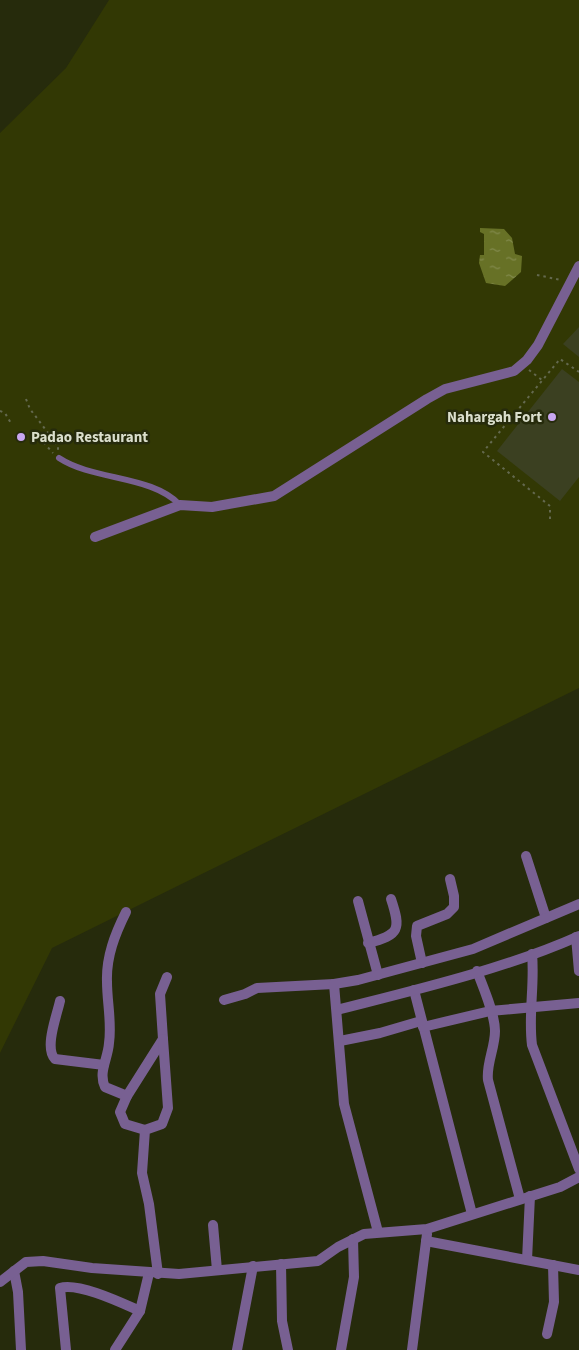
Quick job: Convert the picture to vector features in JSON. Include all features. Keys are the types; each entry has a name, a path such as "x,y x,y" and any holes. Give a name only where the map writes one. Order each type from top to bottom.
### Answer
{"street":[{"path":"95,537 180,505 212,507 274,496 445,389 514,371 538,345 579,266"},
{"path":"526,856 546,918"},
{"path":"422,963 416,936 417,926 447,914 454,907 454,896 450,879"},
{"path":"368,943 388,938 394,932 397,916 391,899"},
{"path":"358,901 378,975"},
{"path":"224,1000 245,994 257,988 334,984 378,975 473,950 579,904"},
{"path":"126,912 115,936 106,980 110,1042 102,1080 105,1087 127,1096"},
{"path":"337,1010 477,971 532,954 577,936 579,971"},
{"path":"532,954 534,974 530,1033 534,1052 579,1169"},
{"path":"477,971 495,1028 493,1054 487,1073 488,1080 525,1198 527,1260"},
{"path":"162,1040 127,1096 120,1112 125,1124 145,1130 162,1124 168,1108 160,994 167,977"},
{"path":"334,984 344,1104 378,1232"},
{"path":"414,990 472,1214"},
{"path":"60,1001 50,1042 52,1055 56,1059 104,1065"},
{"path":"340,1041 490,1010 579,1003"},
{"path":"115,1350 140,1311 153,1274 149,1204 142,1173 145,1130"},
{"path":"0,1282 26,1262 43,1261 153,1274 179,1274 318,1261 364,1234 427,1229 560,1187 579,1178"},
{"path":"213,1225 217,1270"},
{"path":"412,1350 427,1229"},
{"path":"341,1350 354,1277 353,1239"},
{"path":"426,1241 579,1270"},
{"path":"281,1264 282,1322 288,1350"},
{"path":"547,1334 554,1302 553,1265"},
{"path":"237,1350 253,1266"},
{"path":"14,1271 18,1292 21,1350"},
{"path":"66,1350 60,1288 71,1286 140,1311"}],"lane":[{"path":"59,458 71,466 86,472 125,480 171,495 180,505"}],"path":[{"path":"537,275 571,282"},
{"path":"550,519 550,506 483,452 560,359 579,372"},
{"path":"522,364 542,380"},
{"path":"26,398 30,409 58,446 59,458"},
{"path":"0,411 6,413 12,425"},
{"path":"35,433 59,458"}],"shaded area":[{"path":"109,0 579,0 579,688 52,948 0,1053 0,133 66,68"}],"water":[{"path":"480,228 504,229 512,238 515,254 522,256 521,272 505,286 486,283 479,263 480,255 484,255 484,234 480,232"}],"building":[{"path":"579,327 579,357 563,344"},
{"name":"Nahargah Fort","path":"562,369 579,382 579,477 560,501 497,451"}],"place":[{"name":"Nahargah Fort","path":"552,417"},
{"name":"Padao Restaurant","path":"21,437"}]}
